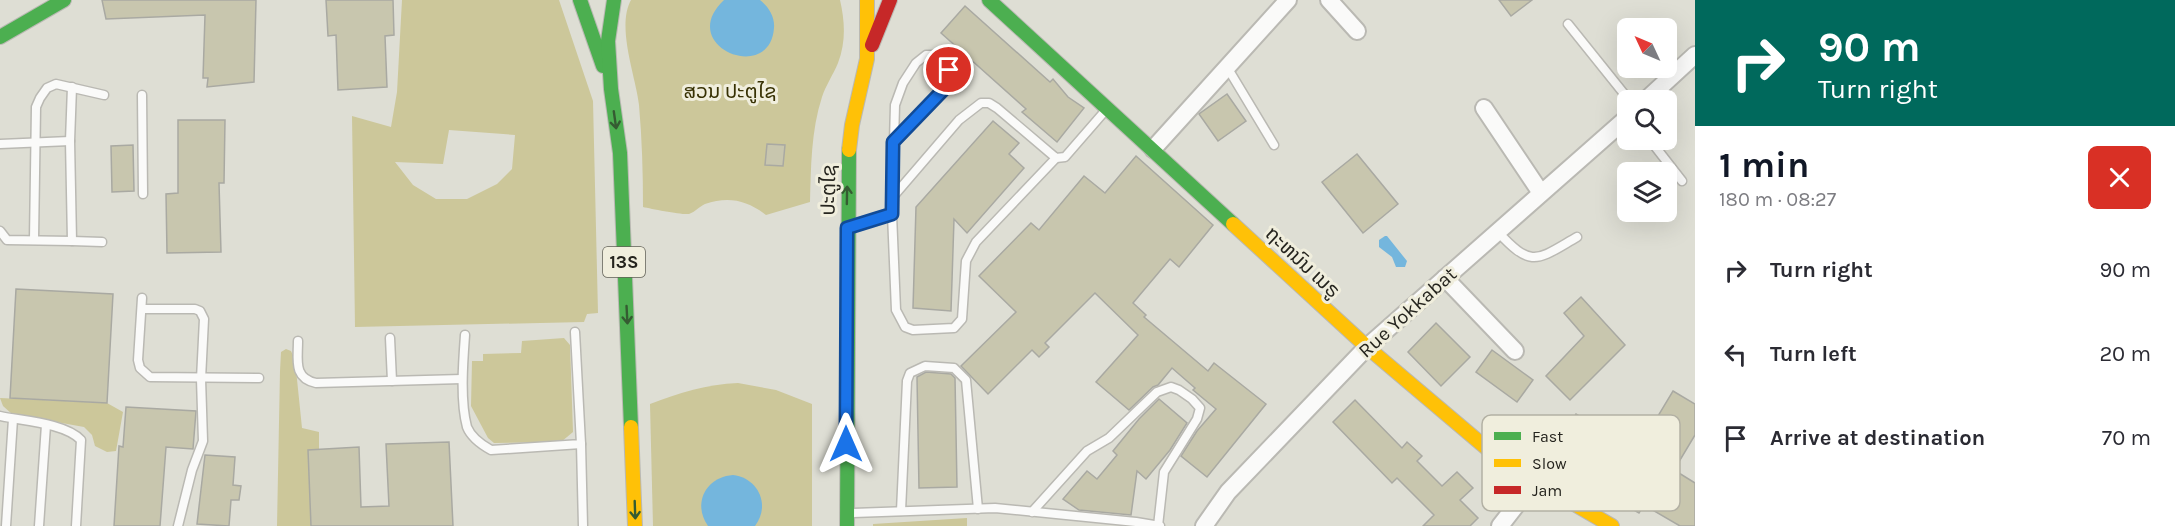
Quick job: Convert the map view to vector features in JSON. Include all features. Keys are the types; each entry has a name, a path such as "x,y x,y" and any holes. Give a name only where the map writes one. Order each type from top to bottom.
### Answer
{"main road":[{"path":"3,29 64,0"},
{"path":"580,0 611,89"},
{"name":"13S","path":"614,0 608,41 611,89 620,153 635,526"},
{"name":"ປະຕູໄຊ","path":"847,520 848,159 852,125 867,59 867,0"},
{"path":"867,59 890,0"},
{"name":"ຖະຫນົນ ເນຣູ","path":"989,0 1367,346 1482,444"},
{"name":"ຖະຫນົນ ເນຣູ","path":"1586,511 1612,526"}],"street":[{"path":"1153,149 1288,0"},
{"path":"1329,0 1357,31"},
{"path":"1657,90 1695,55"},
{"path":"1484,108 1541,194"},
{"name":"Rue Yokkabat","path":"1204,526 1228,492 1367,346 1617,127"},
{"path":"1445,278 1515,351"},
{"path":"1500,526 1512,511"}],"lane":[{"path":"1568,24 1621,90"},
{"path":"893,142 947,86 950,77 949,70 933,55 921,57 903,82 896,105 893,142 892,214 896,310 905,327 912,330 954,327 963,319 966,261 976,242 1056,158 1065,157 1107,109"},
{"path":"1227,67 1274,145"},
{"path":"34,239 34,143 36,107 40,98 47,88 56,84 104,95"},
{"path":"72,87 70,141 72,241"},
{"path":"142,95 143,194"},
{"path":"892,198 959,120 981,103 989,103 997,108 1056,158"},
{"path":"0,144 70,141"},
{"path":"1658,150 1682,182"},
{"path":"847,228 892,214"},
{"path":"0,231 7,240 102,242"},
{"path":"1498,232 1515,251 1527,257 1542,258 1577,237"},
{"path":"142,298 138,360 145,374 157,378 259,378"},
{"path":"142,309 195,309 200,311 204,319 201,378 203,441 192,470 178,526"},
{"path":"575,332 583,526"},
{"path":"465,335 462,380 468,428 480,444 491,450 581,444"},
{"path":"390,338 392,381"},
{"path":"298,341 299,370 308,382 462,380"},
{"path":"901,512 906,381 910,373 925,366 954,368 966,380 978,509"},
{"path":"847,520 901,512 995,508 1159,526 1164,472 1197,420 1200,408 1186,394 1171,387 1157,392 1109,438 1087,452 1032,512"},
{"path":"0,416 74,433 81,440 76,526"},
{"path":"6,526 13,419"},
{"path":"39,526 46,425"}],"green space":[{"path":"402,0 559,0 593,101 598,313 587,314 584,322 355,327 352,116 391,127 397,92","holes":["449,130 515,135 512,169 497,184 467,199 436,199 413,185 395,162 443,164"]},
{"name":"ສວນ ປະຕູໄຊ","path":"631,0 840,0 844,24 842,47 838,63 825,88 818,110 812,149 810,202 766,215 752,206 729,200 705,204 689,214 643,207 639,105 626,38 627,11"},
{"path":"564,338 570,345 573,432 561,442 494,443 488,438 471,406 472,361 483,361 483,354 521,353 522,341"},
{"path":"286,349 291,351 295,360 302,428 319,432 319,449 308,450 311,526 277,526 280,371 281,352"},
{"path":"738,383 776,390 812,404 812,526 653,526 650,404 693,390"},
{"path":"0,398 107,403 123,412 116,451 107,452 95,446 92,435 84,427 12,414 3,406"},
{"path":"967,518 967,526 873,526 873,524"}],"water":[{"path":"724,0 760,0 769,9 774,20 774,28 769,45 758,54 744,56 729,53 717,44 711,32 712,17"},
{"path":"1385,236 1407,261 1405,267 1396,267 1392,257 1379,247 1379,240"},
{"path":"733,475 742,477 755,487 762,501 760,518 755,526 708,526 701,509 704,493 715,481"}],"building":[{"path":"102,0 256,0 254,82 207,87 208,78 203,78 205,15 106,19"},
{"path":"326,0 393,0 394,35 385,36 387,87 338,90 336,35 328,36"},
{"path":"1499,0 1532,0 1511,16"},
{"path":"965,6 1050,82 1053,79 1068,97 1084,108 1057,142 1022,112 1026,109 941,33"},
{"path":"1227,94 1246,121 1218,141 1199,114"},
{"path":"178,120 225,120 224,183 219,183 221,252 167,253 166,194 178,193"},
{"path":"993,121 1019,143 1009,154 1024,168 967,233 954,219 951,311 913,308 916,207"},
{"path":"767,144 785,145 783,166 765,165"},
{"path":"133,145 134,191 112,192 111,146"},
{"path":"1357,154 1398,204 1363,233 1322,182"},
{"path":"1136,156 1213,225 1179,267 1170,259 1133,303 1146,315 1144,317 1208,371 1214,363 1266,404 1207,477 1181,456 1197,431 1216,409 1172,368 1158,385 1129,410 1096,382 1138,335 1095,293 1045,343 1049,347 1039,357 1032,350 988,394 961,366 1016,312 979,276 1031,223 1039,230 1084,176 1105,193"},
{"path":"16,289 113,294 107,403 10,398"},
{"path":"1581,297 1625,345 1570,400 1546,376 1584,336 1564,313"},
{"path":"1436,323 1470,357 1441,386 1408,352"},
{"path":"1492,350 1533,380 1517,402 1476,372"},
{"path":"926,372 951,374 955,378 957,487 919,488 917,377"},
{"path":"1673,391 1695,404 1695,435 1680,460 1680,415 1659,415"},
{"path":"1159,399 1187,423 1170,450 1146,479 1137,471 1131,515 1079,510 1063,499 1087,471 1097,479 1117,455 1113,451"},
{"path":"1355,400 1402,448 1407,442 1422,456 1417,461 1442,486 1457,472 1473,488 1460,500 1478,518 1470,526 1423,526 1434,515 1397,478 1392,483 1333,422"},
{"path":"126,407 196,411 193,449 166,447 160,526 114,526 119,446 123,447"},
{"path":"449,442 453,526 311,526 308,450 359,447 361,507 389,506 386,444"},
{"path":"205,455 235,457 233,485 241,486 239,500 231,500 229,526 197,524"},
{"path":"1680,474 1695,483 1695,526 1680,526 1654,511 1680,511"}],"traffic: fast":[{"path":"0,37 64,0"},
{"path":"580,0 603,66"},
{"path":"614,0 608,41 611,89 620,153 631,427"},
{"path":"989,0 1233,224"},
{"path":"847,526 849,150"}],"traffic: slow":[{"path":"849,150 852,125 867,59 867,0"},
{"path":"1233,224 1367,347 1482,444"},
{"path":"631,427 635,526"},
{"path":"1586,511 1612,526"}],"traffic: jam":[{"path":"872,45 890,0"}],"route":[{"path":"846,444 847,228 892,214 893,142 947,86 950,77 949,70"}]}
